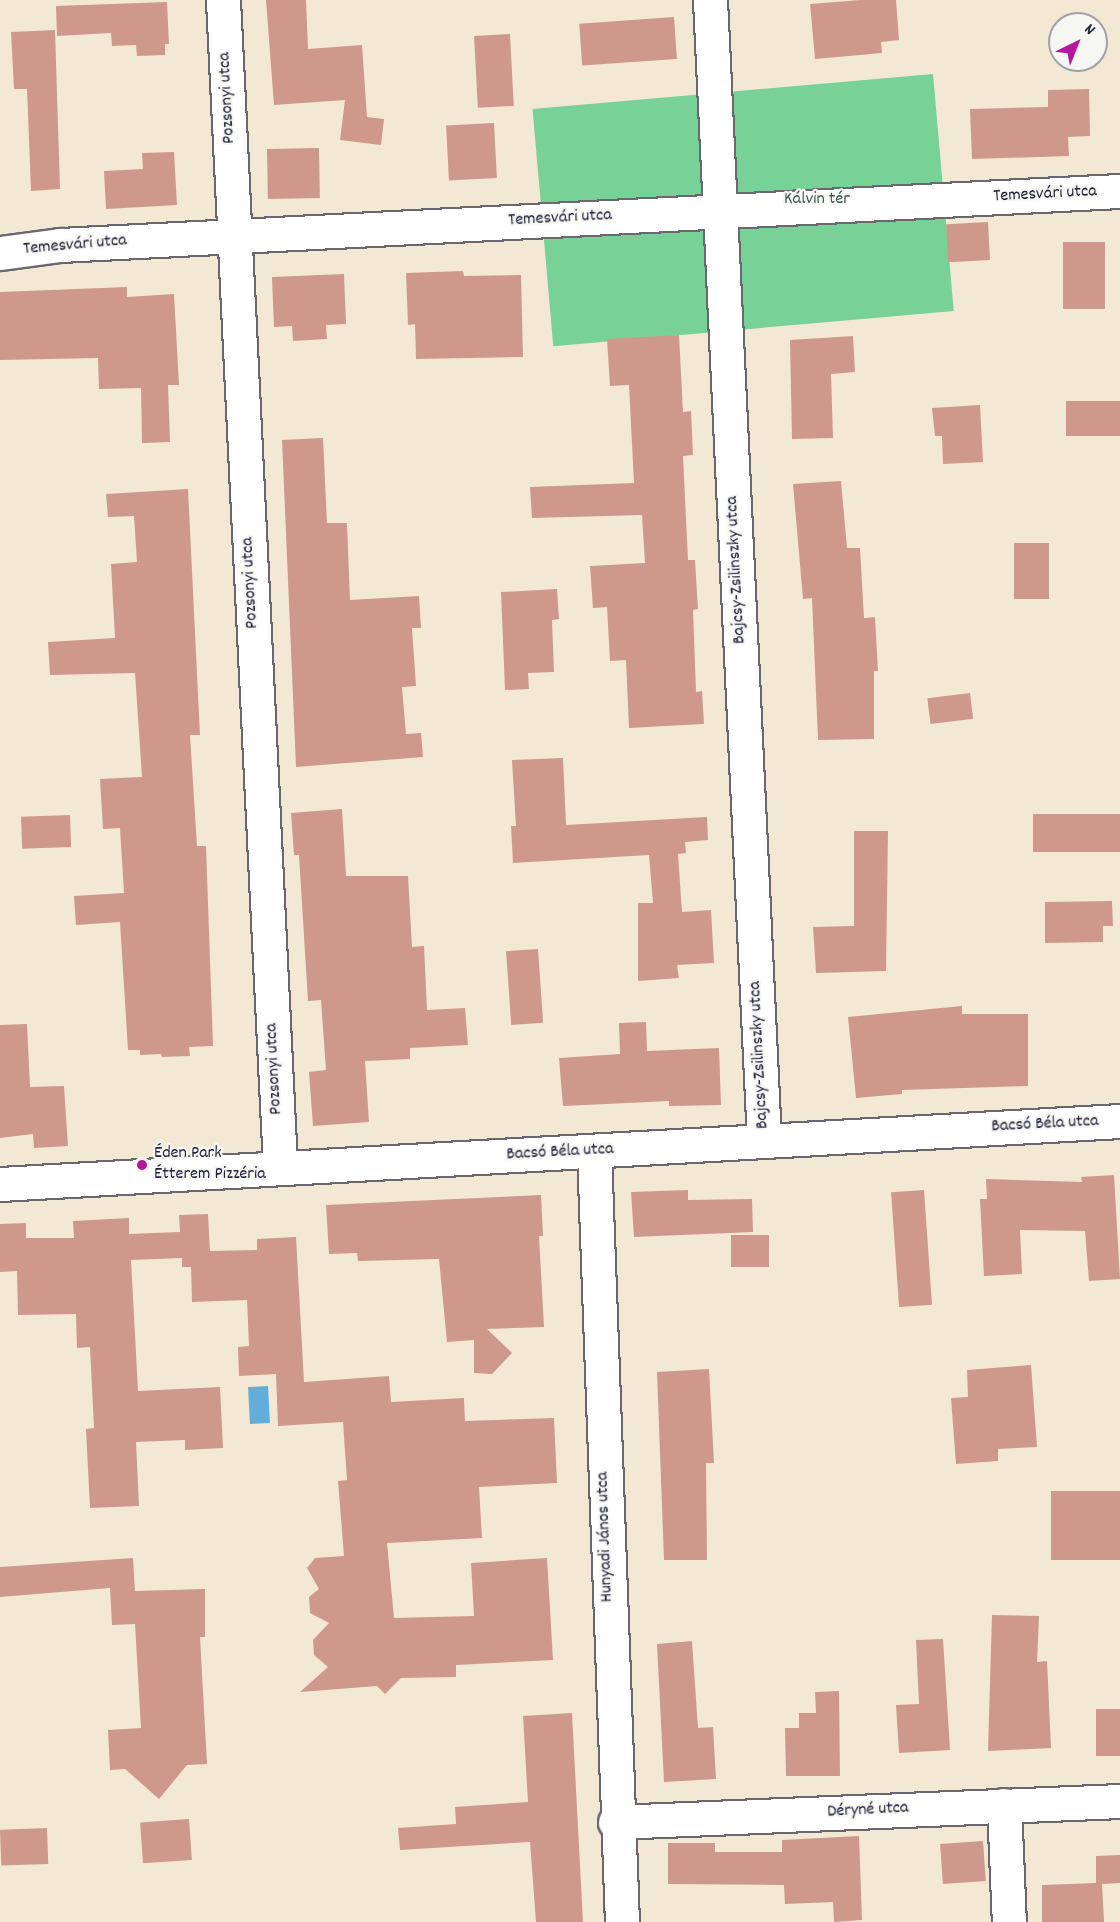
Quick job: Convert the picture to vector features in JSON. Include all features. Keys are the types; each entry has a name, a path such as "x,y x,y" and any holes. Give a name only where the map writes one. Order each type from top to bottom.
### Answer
{"street":[{"name":"Pozsonyi utca","path":"223,0 280,1167"},
{"name":"Bajcsy-Zsilinszky utca","path":"710,0 764,1140"},
{"name":"Temesvári utca","path":"0,253 60,245 1120,191"},
{"name":"Bacsó Béla utca","path":"0,1184 1120,1121"},
{"name":"Hunyadi János utca","path":"594,1152 615,1822 622,1922"},
{"name":"Déryné utca","path":"615,1822 1120,1801"},
{"path":"1004,1805 1009,1922"}],"green space":[{"name":"Kálvin tér","path":"933,74 954,311 553,346 533,109"}],"water":[{"path":"268,1386 270,1423 250,1424 248,1387"}],"building":[{"path":"266,0 306,0 308,49 362,45 367,117 384,119 381,145 340,140 345,100 274,105"},
{"path":"896,0 899,40 881,42 882,53 815,59 810,4"},
{"path":"167,2 169,44 165,44 165,55 137,56 136,45 112,46 111,33 57,36 56,6"},
{"path":"674,17 677,59 582,66 579,24"},
{"path":"55,30 60,189 31,191 27,89 14,89 11,32"},
{"path":"510,34 514,106 478,108 474,36"},
{"path":"1089,89 1090,136 1068,137 1069,156 972,159 970,109 1048,107 1048,90"},
{"path":"494,123 497,178 449,180 446,126"},
{"path":"319,148 320,198 268,199 267,149"},
{"path":"174,152 177,205 106,209 104,171 143,169 142,153"},
{"path":"988,222 990,260 948,262 946,224"},
{"path":"1063,242 1105,242 1105,309 1063,309"},
{"path":"463,271 464,276 521,275 523,357 416,359 415,324 408,325 406,273"},
{"path":"344,274 346,324 326,325 327,339 293,341 292,326 274,327 272,277"},
{"path":"127,287 127,297 174,294 179,385 168,385 170,442 142,443 141,388 99,389 98,358 0,360 0,292"},
{"path":"679,335 683,412 691,411 693,455 683,456 688,560 695,560 698,609 693,610 696,692 702,691 704,724 629,728 626,660 610,661 607,607 593,608 590,566 645,563 642,515 532,518 530,487 634,483 629,385 610,386 607,339"},
{"path":"853,336 855,372 831,374 833,438 792,439 790,340"},
{"path":"1066,401 1120,401 1120,436 1066,436"},
{"path":"980,405 983,462 943,464 942,436 935,436 932,408"},
{"path":"323,438 327,523 347,523 350,600 419,596 421,628 412,628 416,686 402,687 406,734 421,733 423,757 296,767 282,440"},
{"path":"841,481 847,548 860,548 864,618 875,617 878,671 874,671 874,739 818,740 812,598 803,599 793,484"},
{"path":"188,489 200,735 190,735 197,846 206,846 213,1046 189,1047 190,1056 162,1057 161,1054 140,1055 140,1050 128,1050 120,922 76,925 74,896 124,893 120,828 103,829 100,779 142,777 135,673 50,675 48,642 115,638 111,564 137,562 134,516 108,517 106,494"},
{"path":"1014,543 1049,543 1049,599 1014,599"},
{"path":"557,589 559,619 552,620 554,672 528,673 529,689 505,690 501,592"},
{"path":"970,693 973,719 930,724 927,698"},
{"path":"563,758 566,825 707,817 708,840 685,842 686,853 678,854 682,912 711,910 714,963 677,965 679,978 638,981 638,903 653,903 649,855 513,863 511,826 516,826 512,760"},
{"path":"342,809 346,876 408,876 412,947 424,946 427,1010 465,1008 468,1045 410,1048 410,1059 365,1061 369,1122 313,1126 309,1072 326,1070 321,1000 308,1001 299,855 294,855 291,813"},
{"path":"1033,814 1120,814 1120,852 1033,852"},
{"path":"70,815 71,847 22,849 21,817"},
{"path":"854,831 888,831 886,971 816,973 813,927 854,926"},
{"path":"1112,901 1113,926 1103,926 1103,942 1045,943 1045,902"},
{"path":"538,949 543,1023 511,1025 506,951"},
{"path":"962,1006 962,1014 1028,1014 1028,1086 902,1090 902,1094 856,1098 848,1017"},
{"path":"646,1022 647,1051 719,1048 721,1105 669,1106 669,1101 563,1106 559,1058 620,1054 619,1023"},
{"path":"27,1024 30,1087 64,1086 68,1146 34,1148 33,1134 0,1138 0,1025"},
{"path":"1114,1175 1120,1279 1089,1281 1085,1231 1020,1230 1022,1274 984,1276 980,1199 987,1199 986,1179 1082,1182 1081,1177"},
{"path":"688,1190 688,1200 752,1199 753,1232 634,1237 631,1192"},
{"path":"924,1190 932,1305 899,1307 891,1192"},
{"path":"541,1195 543,1236 539,1236 544,1327 487,1329 512,1353 492,1374 474,1373 474,1340 447,1342 439,1259 358,1261 357,1253 329,1254 326,1205"},
{"path":"208,1214 210,1251 257,1250 257,1239 296,1237 304,1382 389,1376 391,1402 464,1398 465,1421 554,1418 557,1483 479,1487 482,1538 387,1543 394,1618 474,1616 471,1563 547,1558 553,1660 456,1665 456,1677 401,1678 385,1694 377,1686 300,1692 328,1667 314,1655 313,1640 329,1623 310,1613 309,1597 319,1589 307,1568 315,1558 344,1556 338,1481 347,1480 343,1422 278,1426 276,1374 239,1376 238,1347 249,1346 247,1300 192,1302 191,1267 182,1267 182,1258 131,1260 138,1391 220,1387 223,1448 185,1450 185,1440 136,1442 139,1506 90,1508 86,1429 94,1428 90,1347 77,1348 76,1314 18,1315 17,1271 0,1272 0,1224 26,1223 26,1238 74,1238 73,1221 129,1218 129,1234 180,1232 179,1215"},
{"path":"731,1235 769,1235 769,1267 731,1267"},
{"path":"1031,1365 1037,1447 998,1449 998,1461 956,1464 951,1398 968,1397 967,1370"},
{"path":"709,1369 714,1463 706,1463 707,1560 664,1560 657,1372"},
{"path":"1051,1491 1120,1491 1120,1560 1051,1560"},
{"path":"133,1558 135,1591 205,1589 205,1637 200,1637 207,1764 187,1765 159,1799 125,1769 110,1770 108,1730 141,1728 135,1624 112,1625 110,1588 0,1597 0,1567"},
{"path":"992,1615 1039,1616 1037,1662 1047,1661 1051,1748 988,1751"},
{"path":"943,1639 950,1750 899,1753 896,1705 919,1704 916,1640"},
{"path":"692,1641 698,1728 713,1727 716,1779 664,1782 657,1644"},
{"path":"839,1691 840,1776 786,1776 785,1728 799,1728 799,1713 816,1713 815,1692"},
{"path":"1096,1709 1120,1709 1120,1756 1096,1756"},
{"path":"572,1713 583,1922 536,1922 530,1842 400,1850 398,1828 456,1824 455,1807 528,1802 523,1716"},
{"path":"189,1819 192,1860 143,1863 140,1822"},
{"path":"47,1828 48,1864 1,1866 0,1830"},
{"path":"859,1836 862,1920 834,1922 833,1902 785,1904 784,1885 668,1884 668,1843 715,1843 715,1852 782,1852 782,1840"},
{"path":"983,1841 986,1881 943,1884 940,1844"},
{"path":"1120,1855 1120,1883 1102,1884 1104,1922 1042,1922 1042,1885 1096,1883 1096,1856"}],"place":[{"name":"Éden Park Étterem Pizzéria","path":"142,1165"}]}
